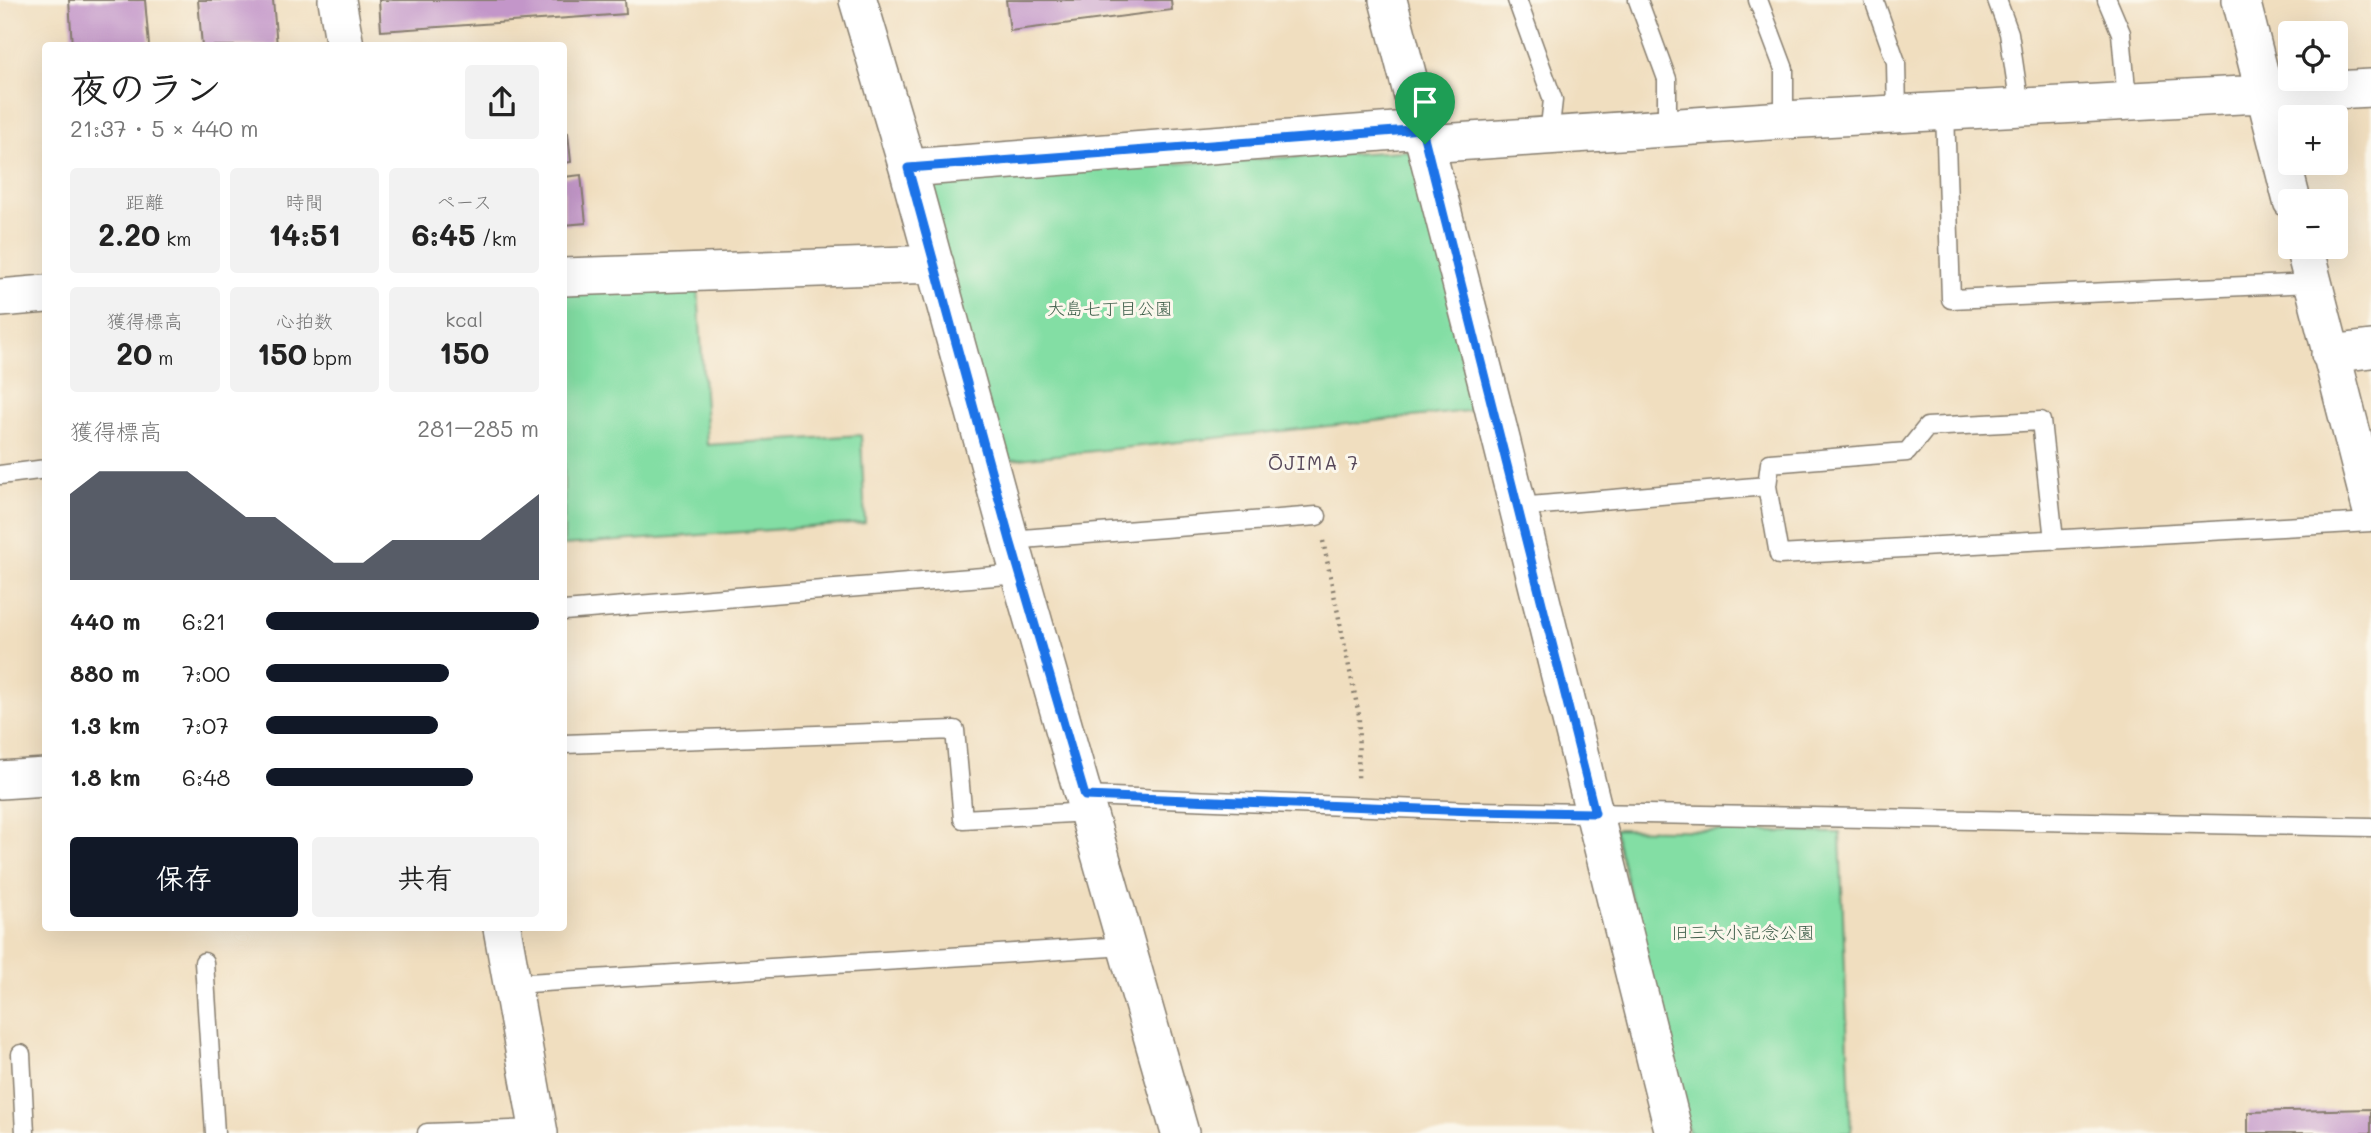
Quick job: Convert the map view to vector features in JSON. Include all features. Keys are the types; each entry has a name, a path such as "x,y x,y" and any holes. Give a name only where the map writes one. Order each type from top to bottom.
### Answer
{"street":[{"path":"337,0 344,42"},
{"path":"858,0 908,168 1015,557 1180,1133"},
{"path":"1388,0 1674,1133"},
{"path":"2241,0 2289,189"},
{"path":"908,168 1423,136 1549,135 2371,88"},
{"path":"2307,259 2371,508"},
{"path":"567,277 934,264"},
{"path":"0,298 42,295"},
{"path":"2330,354 2371,349"},
{"path":"0,780 42,777"},
{"path":"503,931 538,1131"}],"lane":[{"path":"1517,0 1553,100 1549,135"},
{"path":"1638,0 1667,79 1667,128"},
{"path":"1758,0 1784,69 1784,120"},
{"path":"1874,0 1896,62 1897,114"},
{"path":"1997,0 2009,33 2020,107"},
{"path":"2107,0 2121,33 2127,101"},
{"path":"1945,111 1951,299 2313,283"},
{"path":"2054,540 2041,421 1927,427 1907,452 1770,463 1767,486 1779,555 2054,540 2371,522"},
{"path":"0,475 42,470"},
{"path":"1518,507 1767,486"},
{"path":"567,611 1015,557 1317,516"},
{"path":"567,744 955,730 963,818 1087,804 1357,806 2371,827"},
{"path":"512,984 1127,946"},
{"path":"204,962 215,1133"},
{"path":"21,1054 25,1133"},
{"path":"427,1133 538,1131"}],"path":[{"path":"1317,516 1359,715 1357,806"}],"green space":[{"name":"大島七丁目公園","path":"1421,150 1487,409 1001,461 923,190 930,177"},
{"path":"698,287 707,445 861,435 865,523 567,545 567,292"},
{"name":"旧三大小記念公園","path":"1614,829 1840,833 1851,1133 1689,1133"}],"building":[{"path":"69,0 145,0 149,42 72,42"},
{"path":"198,0 273,0 277,42 202,42"},
{"path":"379,0 625,0 626,14 381,31"},
{"path":"1006,0 1171,0 1172,10 1010,31"},
{"path":"567,133 571,162 567,163"},
{"path":"581,175 586,223 567,225 567,177"},
{"path":"2371,1109 2371,1133 2248,1133 2248,1112"}],"district":[{"name":"ŌJIMA 7","path":"1314,462"}],"route":[{"path":"1422,129 1425,144 1492,399 1595,813 1085,796 1010,540 908,168 1422,129"}]}
